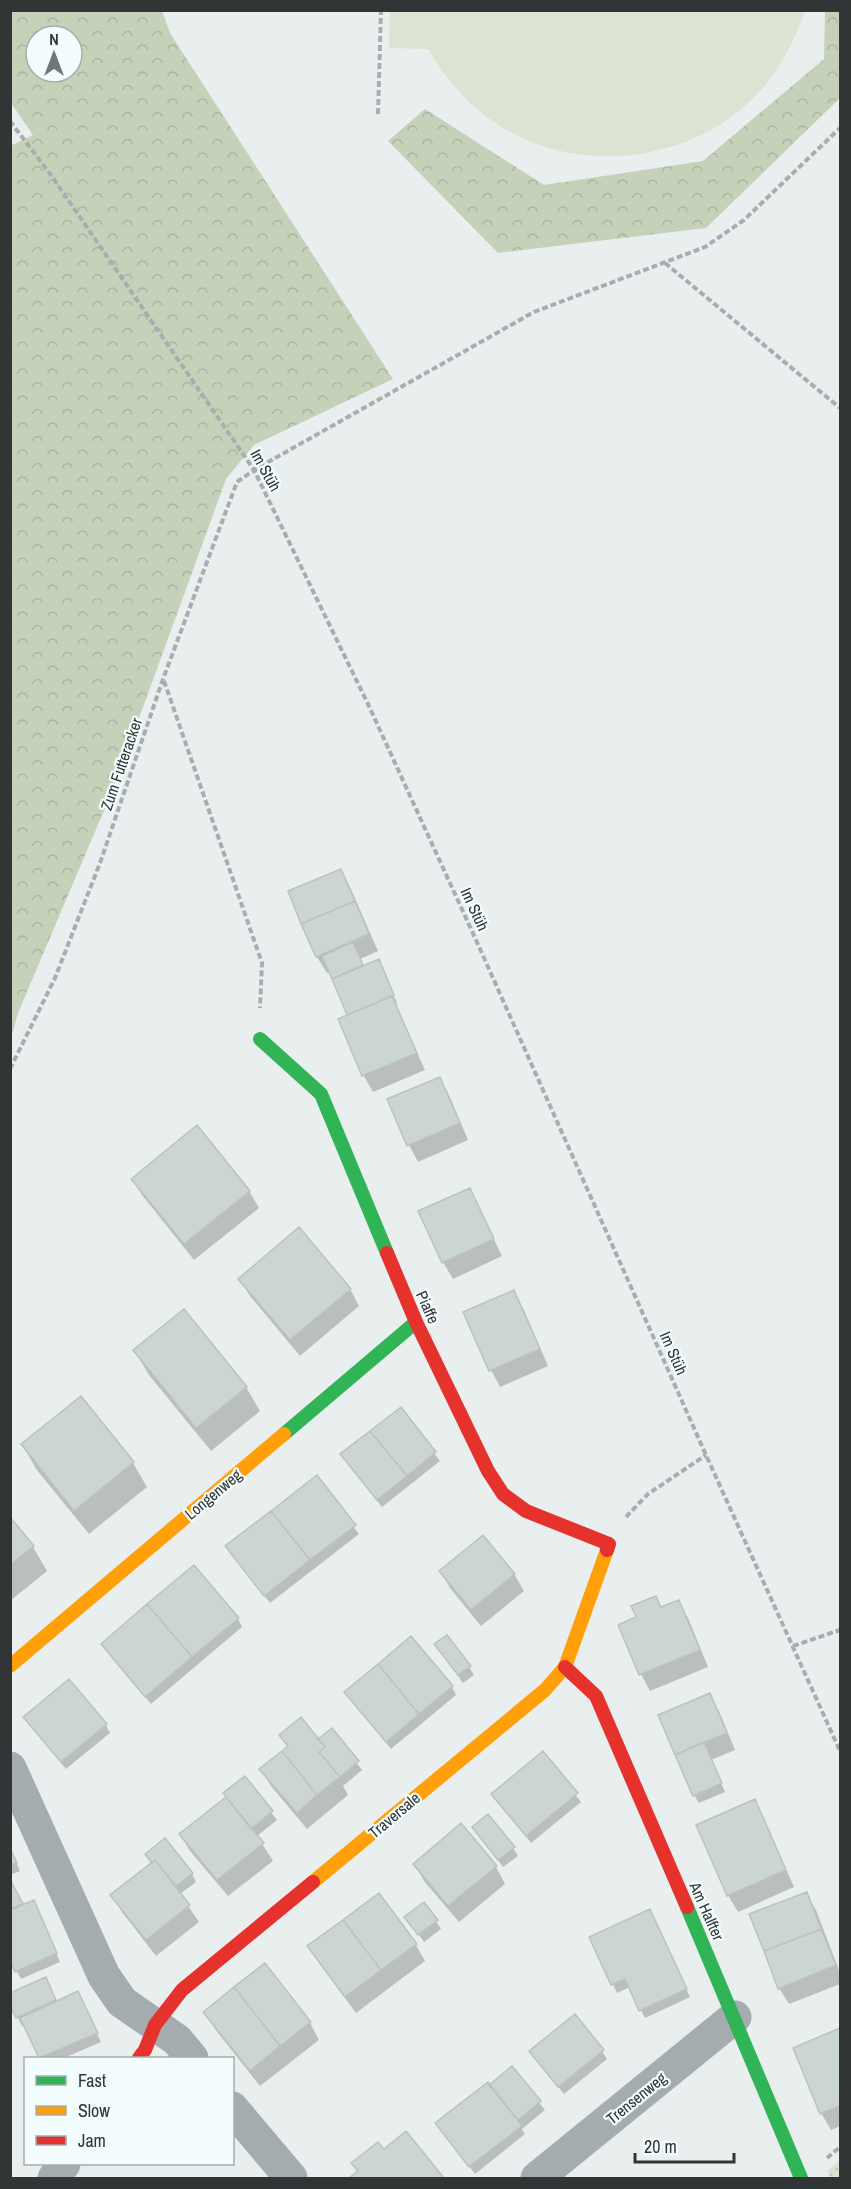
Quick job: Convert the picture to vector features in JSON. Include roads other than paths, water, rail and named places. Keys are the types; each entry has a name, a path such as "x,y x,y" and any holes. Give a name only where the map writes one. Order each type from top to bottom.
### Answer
{"street":[{"name":"Piaffe","path":"260,1039 321,1094 416,1322 488,1471 503,1494 526,1511 609,1545"},
{"name":"Longenweg","path":"10,1666 416,1322"},
{"name":"Traversale","path":"140,2057 155,2025 182,1990 545,1690 565,1667 609,1545"},
{"name":"Am Halfter","path":"565,1667 596,1696 735,2017 801,2178"},
{"path":"10,1768 104,1976 122,2002 177,2040 191,2057"},
{"name":"Trensenweg","path":"537,2178 735,2017"},
{"path":"234,2110 291,2178"},
{"path":"54,2178 63,2165"}]}
